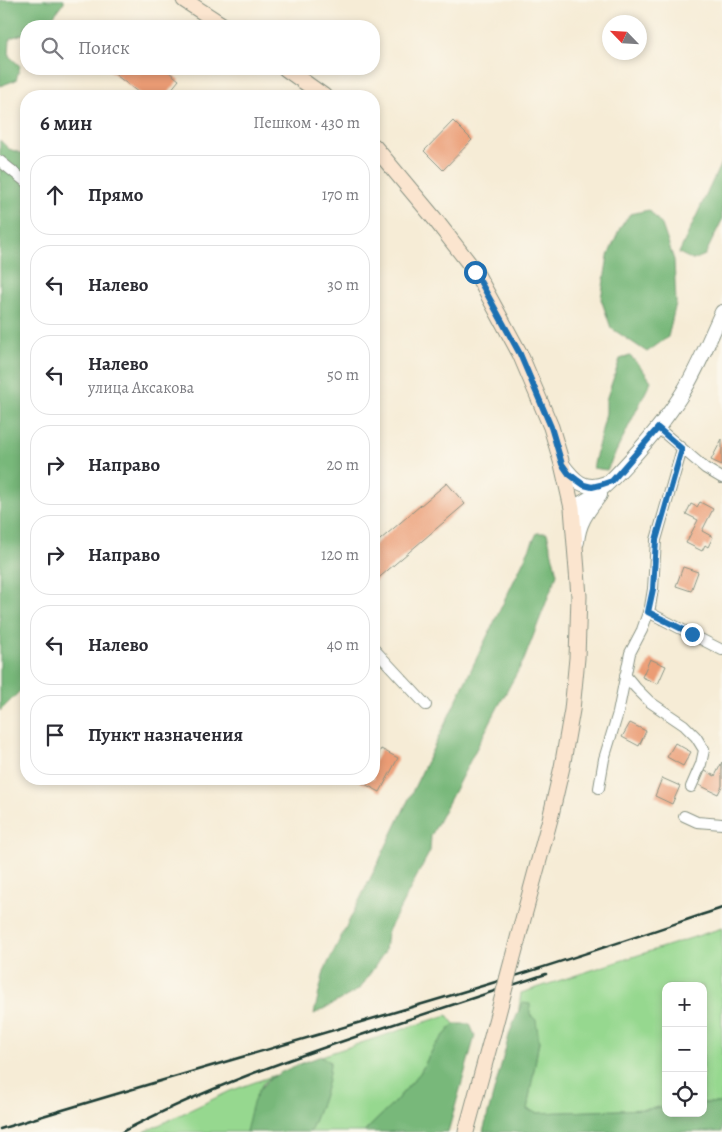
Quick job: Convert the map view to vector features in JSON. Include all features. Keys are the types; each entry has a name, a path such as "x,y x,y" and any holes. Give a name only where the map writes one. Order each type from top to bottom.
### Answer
{"main road":[{"path":"184,0 215,20"},
{"path":"294,75 316,90"},
{"path":"380,153 434,218 475,272 520,354 551,427 562,464 572,508 576,552 579,596 577,658 572,710 562,767 550,819 466,1132"}],"street":[{"path":"0,161 20,177"},
{"path":"576,552 578,531 582,519 658,428 680,396 722,312"},
{"path":"658,428 705,468 722,478"},
{"path":"599,788 604,759 618,712 630,653 642,630 648,612 653,589 656,540 682,449"},
{"path":"562,464 569,474 584,485 592,487 612,481"},
{"path":"572,508 594,495 612,481"},
{"path":"648,612 722,650"},
{"path":"380,655 426,705"},
{"path":"625,676 650,702 684,725 704,750 701,764 691,787"},
{"path":"684,816 697,822 722,824"}],"green space":[{"path":"0,0 64,0 51,20 20,20 20,35 10,38 9,56 20,66 16,80 0,86"},
{"path":"0,140 9,149 20,153 20,691 0,711"},
{"path":"722,161 722,220 705,255 693,260 679,253"},
{"path":"649,210 662,225 674,260 676,303 668,337 647,352 611,328 601,299 608,256 620,228 630,214"},
{"path":"630,356 651,381 607,470 593,468 606,413 606,400 620,359"},
{"path":"537,533 547,533 557,574 524,660 431,836 430,851 387,933 385,951 360,989 314,1014 324,971"},
{"path":"722,928 722,1103 707,1103 707,982 662,982 662,1107 648,1109 537,1113 527,1109 539,1041 518,1015 521,993"},
{"path":"522,1003 530,1004 530,1015 536,1020 539,1041 527,1110 537,1113 648,1109 662,1107 662,1117 707,1117 707,1103 722,1103 722,1132 483,1132 510,1032"},
{"path":"447,1015 454,1024 434,1047 420,1073 390,1107 364,1132 310,1132 328,1080 330,1062 321,1056"},
{"path":"454,1024 470,1024 475,1036 448,1132 364,1132 393,1104 420,1073 434,1047"},
{"path":"321,1056 330,1062 328,1080 310,1132 246,1132 253,1103 262,1087 285,1070"},
{"path":"275,1075 263,1083 257,1094 246,1132 144,1132 230,1091"}],"building":[{"path":"116,75 173,75 179,80 171,90 135,90"},
{"path":"453,121 472,140 443,170 424,151"},
{"path":"722,439 722,465 711,460"},
{"path":"447,483 465,504 380,577 380,540"},
{"path":"700,502 713,509 702,531 713,537 708,547 705,545 702,551 686,543 698,520 686,514 691,504 697,507"},
{"path":"683,567 698,572 691,591 676,586"},
{"path":"650,659 666,666 658,684 642,677"},
{"path":"630,723 646,731 639,746 622,737"},
{"path":"675,743 691,752 683,766 667,757"},
{"path":"381,749 398,758 380,792 367,785 380,785"},
{"path":"722,762 722,786 718,794 699,785 705,771 715,776"},
{"path":"662,778 680,786 672,804 655,796"}],"railway":[{"path":"0,1129 501,980 722,908"},
{"path":"122,1132 215,1088 279,1064 546,974"}],"route":[{"path":"475,272 520,354 551,427 562,464 569,474 584,485 592,487 612,481 658,428 682,449 656,540 653,589 648,612 692,634"}]}
